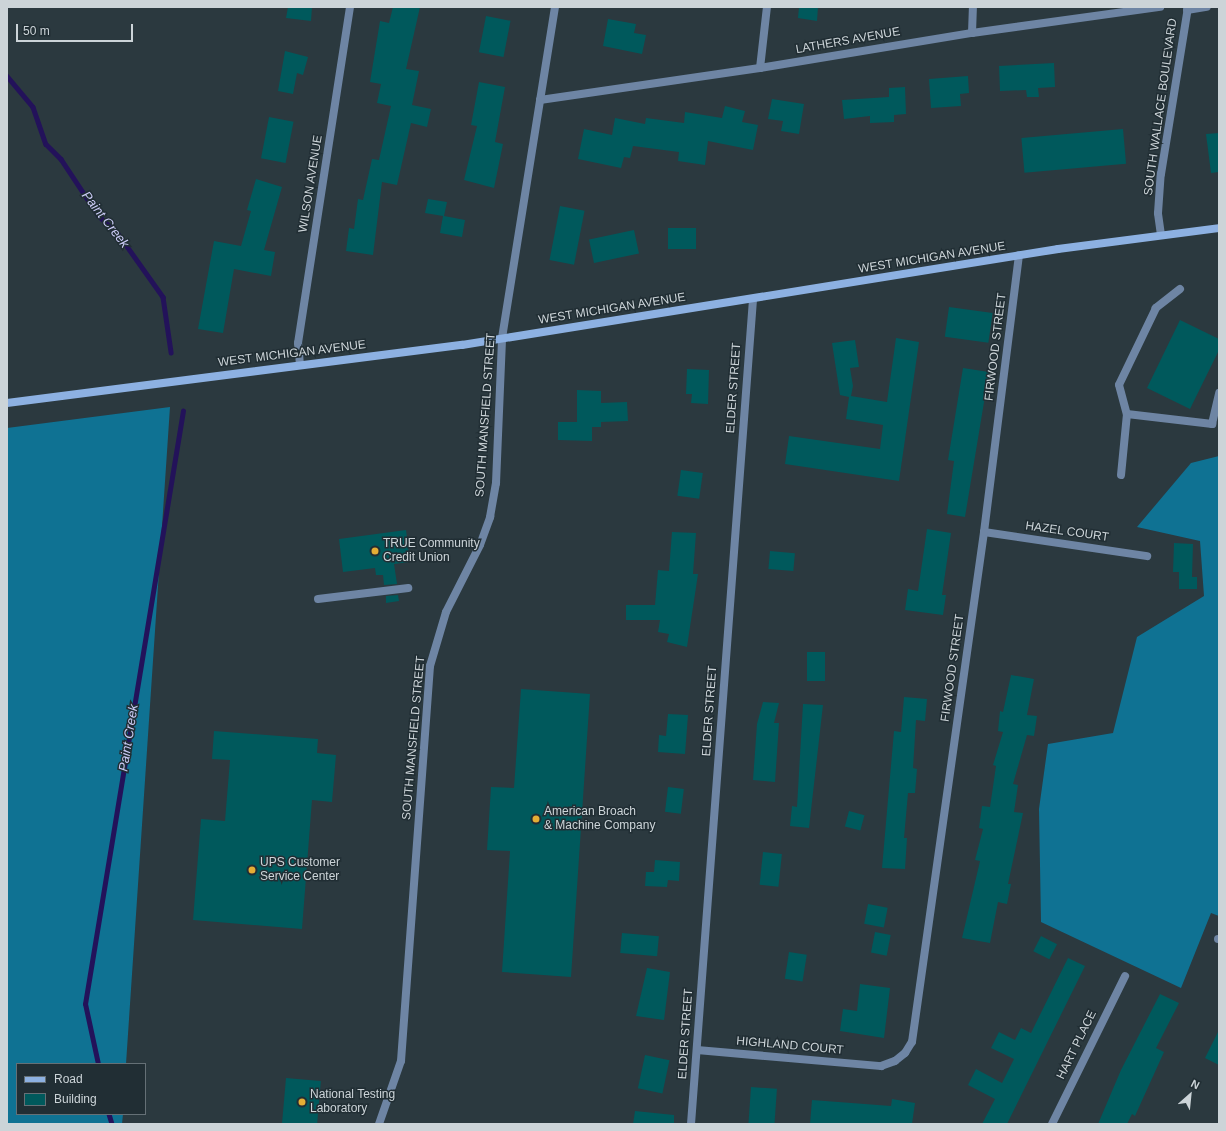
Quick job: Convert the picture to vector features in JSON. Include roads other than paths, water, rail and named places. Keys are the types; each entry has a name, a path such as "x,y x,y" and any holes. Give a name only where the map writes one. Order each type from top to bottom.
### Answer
{"main road":[{"name":"WEST MICHIGAN AVENUE","path":"7,403 462,345 1019,255 1219,228"}],"street":[{"name":"WILSON AVENUE","path":"300,365 298,342 350,7"},
{"name":"SOUTH MANSFIELD STREET","path":"379,1124 401,1061 430,666 446,612 480,545 490,517 496,483 502,338 555,7"},
{"path":"760,68 767,7"},
{"path":"972,32 973,7"},
{"name":"LATHERS AVENUE","path":"540,100 760,68 972,32 1160,7"},
{"path":"1187,8 1207,7"},
{"name":"SOUTH WALLACE BOULEVARD","path":"1161,235 1158,213 1161,174 1187,8"},
{"name":"FIRWOOD STREET","path":"881,1066 896,1062 905,1053 912,1042 916,1024 984,532 1019,255"},
{"path":"1122,475 1128,414 1119,385 1156,308 1180,289"},
{"name":"ELDER STREET","path":"691,1124 753,299"},
{"path":"1128,414 1212,424 1219,393"},
{"name":"HAZEL COURT","path":"984,532 1147,556"},
{"path":"318,599 408,588"},
{"name":"HART PLACE","path":"1052,1124 1124,976"},
{"name":"HIGHLAND COURT","path":"697,1050 881,1066"}],"waterway":[{"name":"Paint Creek","path":"7,76 33,107 46,144 61,159 98,215 119,235 163,297 171,352"},
{"name":"Paint Creek","path":"98,1063 85,1004 183,411"},
{"name":"Paint Creek","path":"109,1115 112,1124"}],"place":[{"name":"TRUE Community Credit Union","path":"375,551"},
{"name":"American Broach & Machine Company","path":"536,819"},
{"name":"UPS Customer Service Center","path":"252,870"},
{"name":"National Testing Laboratory","path":"302,1102"}]}
